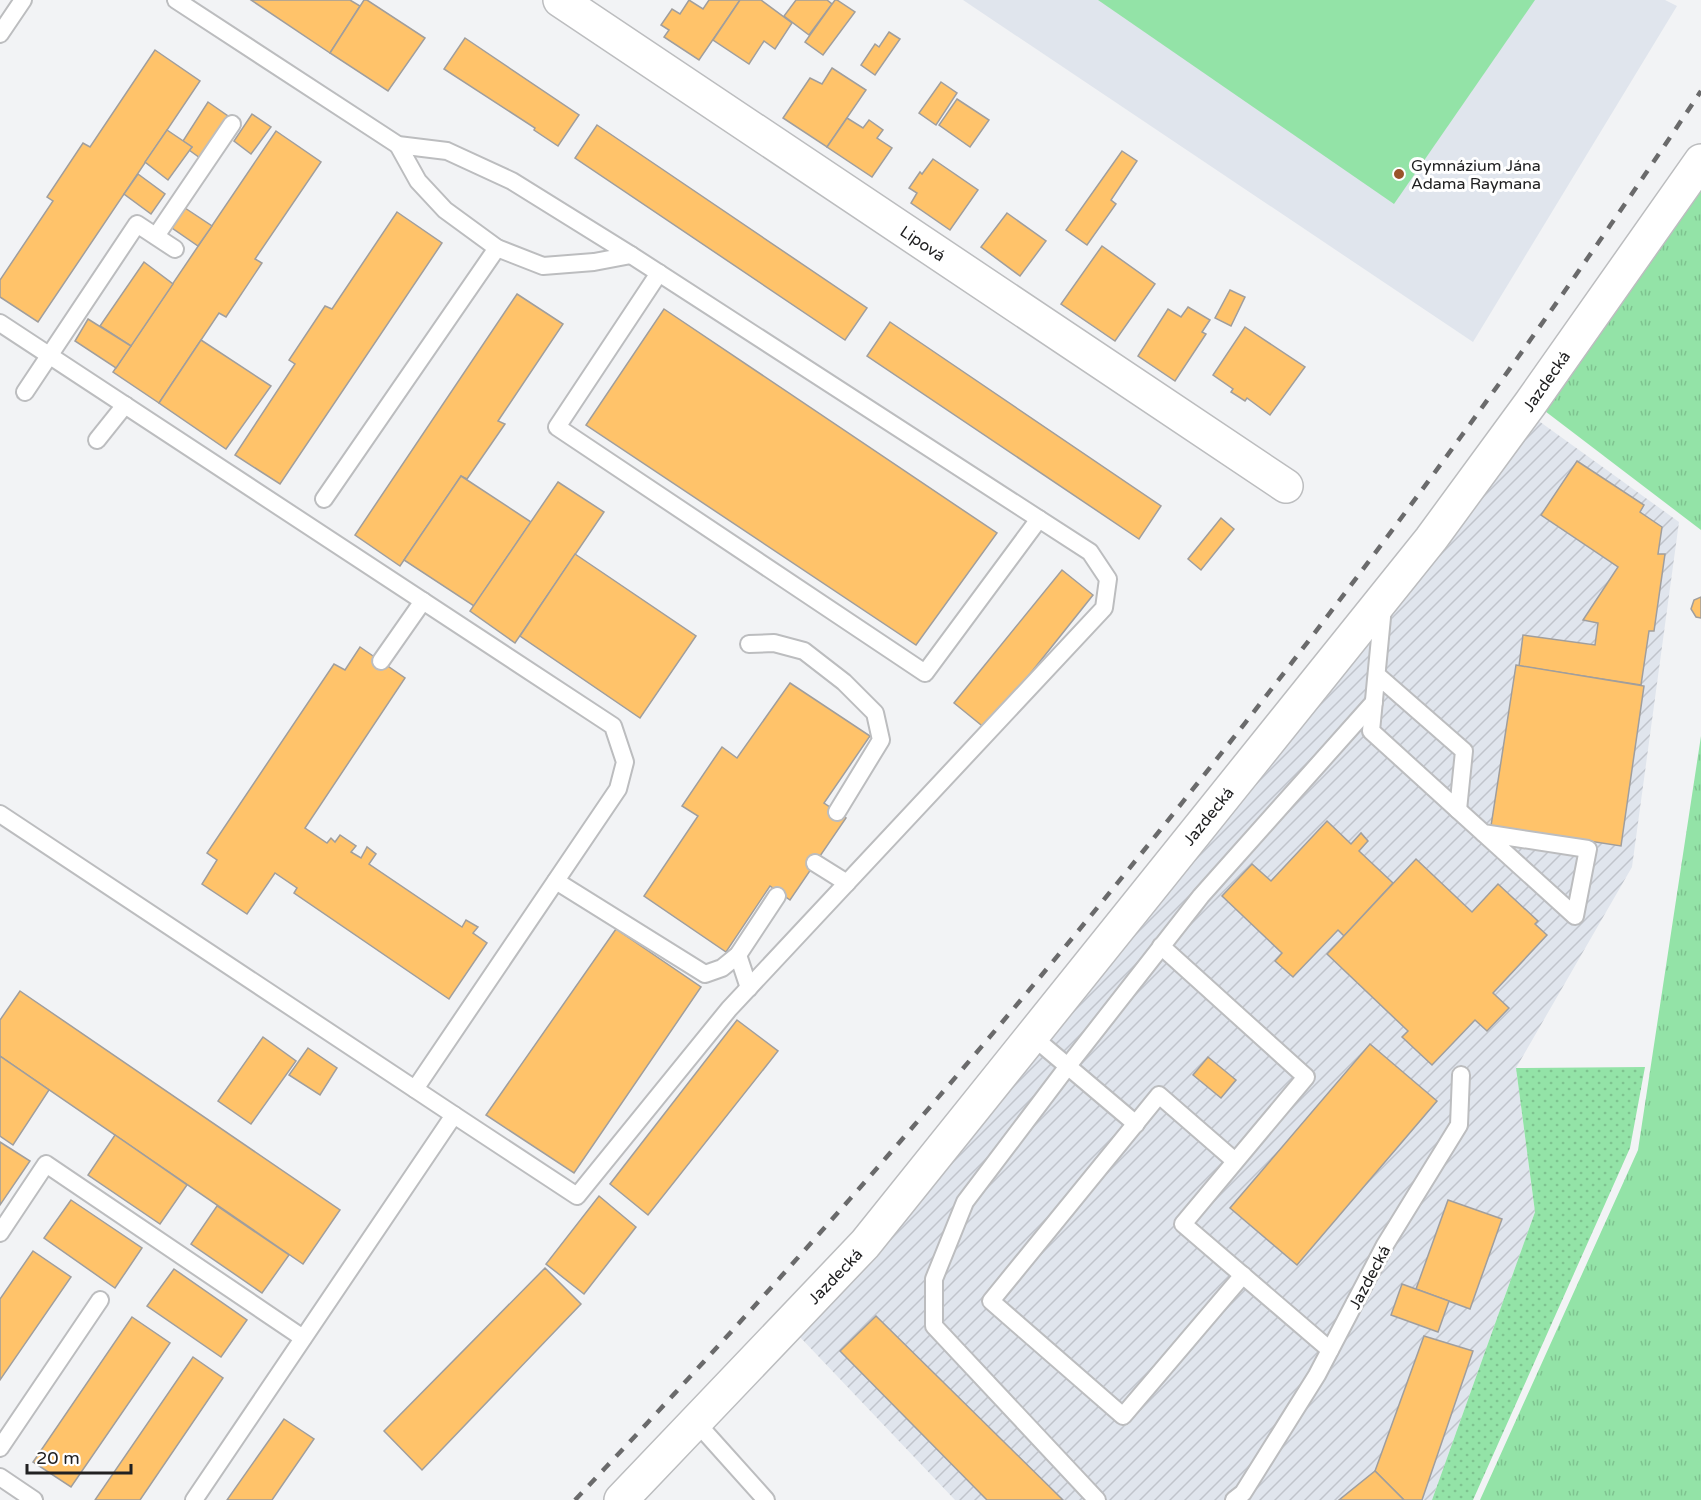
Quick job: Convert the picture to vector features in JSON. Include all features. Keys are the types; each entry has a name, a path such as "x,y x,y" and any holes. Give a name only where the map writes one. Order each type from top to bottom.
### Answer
{"street":[{"name":"Lipová","path":"560,0 1286,486"},
{"name":"Jazdecká","path":"621,1500 865,1244 1431,539 1530,404 1701,161"}],"lane":[{"path":"0,34 24,0"},
{"path":"0,814 577,1196 729,1009 1104,608 1108,579 1090,552 631,255 512,181 447,151 398,145 176,0"},
{"path":"156,236 232,123"},
{"path":"398,145 418,182 445,210 497,248 543,266 594,262 631,255"},
{"path":"25,392 137,224 175,249"},
{"path":"324,499 497,248"},
{"path":"659,273 557,428 925,673 1039,519"},
{"path":"3,327 613,726 625,762 618,789 415,1089"},
{"path":"97,440 125,405"},
{"path":"1384,597 1371,731 1483,833 1492,840 1575,916 1588,849 1483,833"},
{"path":"381,661 423,601"},
{"path":"749,644 774,643 804,651 844,682 875,713 881,740 837,812"},
{"path":"1377,675 1464,751 1458,810"},
{"path":"1097,1500 934,1326 934,1279 965,1202 1068,1066 1201,896 1374,702"},
{"path":"815,863 847,883"},
{"path":"556,881 705,974 722,968 738,955 777,896"},
{"path":"1161,946 1306,1077 1183,1224 1330,1350"},
{"path":"738,955 749,988"},
{"path":"1032,1036 1136,1124"},
{"name":"Jazdecká","path":"1234,1500 1243,1493 1317,1375 1385,1245 1459,1125 1461,1076"},
{"path":"1235,1161 1159,1095 991,1301 1123,1416 1243,1275"},
{"path":"194,1500 454,1115"},
{"path":"0,1233 46,1164 303,1338"},
{"path":"0,1448 100,1300"},
{"path":"696,1422 766,1500"},
{"path":"0,1477 34,1500"}],"shaded area":[{"name":"Gymnázium Jána Adama Raymana","path":"963,0 1665,0 1677,6 1473,342"},
{"path":"1536,419 1679,522 1632,867 1516,1068 1535,1212 1432,1500 955,1500 799,1336"}],"green space":[{"path":"1098,0 1535,0 1394,204"},
{"path":"1701,175 1701,530 1537,405"},
{"path":"1701,736 1701,1500 1480,1500 1638,1150"},
{"path":"1645,1067 1630,1148 1473,1500 1432,1500 1535,1212 1516,1068"}],"building":[{"path":"251,0 350,0 360,6 330,53"},
{"path":"364,0 425,38 388,91 330,53"},
{"path":"689,0 703,9 709,0 740,0 699,60 664,37 669,30 661,25 672,9 680,14"},
{"path":"740,0 761,0 792,23 775,49 764,41 749,64 713,40"},
{"path":"796,0 827,0 832,4 809,35 784,16"},
{"path":"835,0 855,12 823,55 805,42"},
{"path":"889,32 900,39 875,75 861,65 875,44 879,47"},
{"path":"465,38 579,115 558,146 534,130 535,128 444,69"},
{"path":"155,50 200,81 38,322 0,297 0,280 53,201 47,197 83,143 90,147"},
{"path":"832,68 866,90 827,147 783,118 810,78 822,84"},
{"path":"941,82 957,93 936,125 919,113"},
{"path":"957,99 989,120 970,147 939,125"},
{"path":"208,102 228,116 200,158 189,150 192,147 183,141"},
{"path":"252,114 271,127 251,154 234,141"},
{"path":"847,118 863,128 869,120 883,130 877,138 892,148 872,177 827,147"},
{"path":"597,125 867,308 845,340 575,158"},
{"path":"167,130 192,147 168,180 145,162"},
{"path":"276,131 321,162 255,259 262,263 226,317 219,313 159,403 113,372"},
{"path":"1122,151 1137,161 1111,200 1116,204 1087,245 1066,230"},
{"path":"933,159 978,190 950,230 911,203 917,193 909,188"},
{"path":"138,174 165,194 151,214 124,194"},
{"path":"185,208 212,226 198,246 172,228"},
{"path":"397,212 442,243 280,484 235,455 295,364 289,360 325,306 332,309"},
{"path":"1007,213 1046,241 1020,276 981,247"},
{"path":"1102,246 1155,284 1115,341 1061,304"},
{"path":"144,262 173,284 131,346 100,326"},
{"path":"1230,290 1245,297 1231,326 1215,318"},
{"path":"517,294 563,324 498,421 505,424 467,479 461,476 400,566 355,535"},
{"path":"1188,307 1210,320 1202,332 1206,334 1175,381 1138,356 1168,309 1181,317"},
{"path":"664,309 997,533 916,645 586,425"},
{"path":"88,319 131,346 116,368 75,341"},
{"path":"890,322 1161,506 1139,539 867,356"},
{"path":"1245,327 1305,367 1270,415 1247,398 1245,401 1231,392 1233,389 1213,375"},
{"path":"201,340 271,386 226,449 159,403"},
{"path":"1577,461 1644,505 1640,512 1662,527 1658,554 1665,554 1654,631 1649,631 1641,685 1519,666 1523,635 1595,645 1598,623 1583,620 1618,567 1541,515"},
{"path":"461,476 531,522 474,606 404,560"},
{"path":"558,482 604,512 515,643 470,611"},
{"path":"1221,518 1234,529 1201,570 1188,559"},
{"path":"575,554 696,636 640,718 520,636"},
{"path":"1062,570 1093,595 986,729 954,703"},
{"path":"1701,597 1701,618 1696,617 1691,609 1694,600"},
{"path":"360,647 405,678 305,828 327,843 331,838 335,842 340,835 356,846 351,852 361,858 367,847 376,854 369,864 462,927 466,920 478,927 473,933 487,943 449,999 294,893 297,888 275,873 247,914 202,884 217,860 207,853 334,664 345,670"},
{"path":"1516,665 1644,686 1621,846 1491,826"},
{"path":"790,683 870,736 824,803 846,818 790,900 770,886 726,952 644,896 698,816 682,806 722,747 737,758"},
{"path":"1327,821 1351,844 1361,833 1368,841 1359,851 1393,883 1344,936 1338,930 1293,977 1275,961 1282,953 1222,896 1252,864 1271,881"},
{"path":"1416,859 1472,912 1498,884 1538,921 1535,924 1547,935 1493,993 1509,1008 1487,1031 1475,1020 1432,1065 1402,1037 1408,1031 1327,954"},
{"path":"616,929 701,987 574,1173 486,1115"},
{"path":"20,991 340,1210 303,1264 0,1056 0,1020"},
{"path":"737,1020 778,1051 648,1215 610,1184"},
{"path":"263,1037 296,1061 251,1124 218,1101"},
{"path":"1370,1044 1437,1101 1297,1265 1230,1208"},
{"path":"308,1048 337,1068 320,1095 289,1075"},
{"path":"0,1056 49,1090 13,1145 0,1136"},
{"path":"1208,1057 1236,1080 1221,1098 1193,1075"},
{"path":"115,1135 187,1185 160,1224 88,1175"},
{"path":"0,1142 30,1161 0,1205"},
{"path":"599,1196 636,1227 584,1294 546,1264"},
{"path":"71,1200 142,1248 115,1288 44,1238"},
{"path":"1448,1200 1502,1219 1470,1309 1416,1289"},
{"path":"217,1206 289,1255 262,1293 191,1244"},
{"path":"33,1251 71,1277 0,1380 0,1299"},
{"path":"545,1268 581,1304 422,1470 384,1431"},
{"path":"174,1269 247,1320 221,1357 147,1306"},
{"path":"1402,1284 1449,1301 1438,1332 1391,1315"},
{"path":"876,1316 1063,1500 987,1500 840,1351"},
{"path":"132,1317 170,1343 71,1487 33,1462"},
{"path":"1424,1336 1473,1351 1422,1500 1404,1500 1375,1471"},
{"path":"193,1357 223,1378 140,1500 95,1500"},
{"path":"284,1419 314,1439 272,1500 227,1500"},
{"path":"1375,1471 1404,1500 1339,1500"}],"railway":[{"path":"575,1500 729,1335 879,1166 1025,995 1168,820 1308,642 1443,461 1574,278 1701,91"}],"place":[{"name":"Gymnázium Jána Adama Raymana","path":"1399,174"}]}
